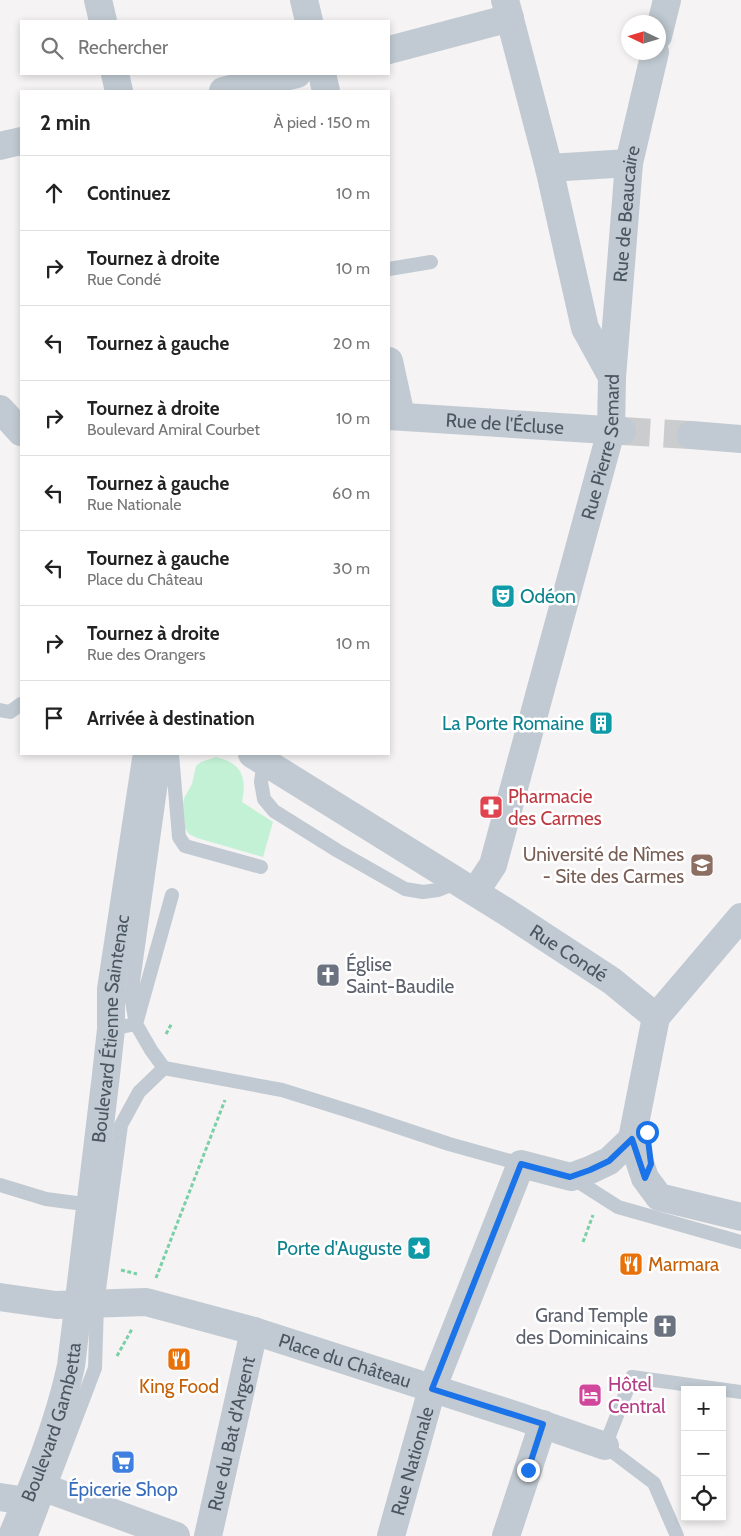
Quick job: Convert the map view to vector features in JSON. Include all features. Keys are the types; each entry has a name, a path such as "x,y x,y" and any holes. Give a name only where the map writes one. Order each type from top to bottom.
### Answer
{"street":[{"path":"98,0 103,20"},
{"path":"304,0 309,20"},
{"path":"663,15 667,0"},
{"path":"390,50 508,9"},
{"name":"Rue Pierre Semard","path":"467,887 494,866 617,431 612,377 585,328 549,168 508,9"},
{"name":"Rue de Beaucaire","path":"612,377 629,162 653,60"},
{"path":"115,75 119,90"},
{"path":"227,90 293,75"},
{"path":"322,75 326,90"},
{"path":"0,146 20,141"},
{"path":"549,168 629,162"},
{"path":"390,369 395,416"},
{"path":"0,409 20,431"},
{"name":"Rue de l'Écluse","path":"395,416 617,431"},
{"path":"691,435 741,439"},
{"name":"Boulevard Étienne Saintenac","path":"88,1304 91,1205 123,1026 111,989 146,759 149,755"},
{"name":"Rue Condé","path":"258,758 467,887 612,981 656,1017"},
{"path":"741,917 656,1017 632,1139 652,1188 741,1217"},
{"path":"521,1164 570,1177 609,1161 632,1139"},
{"name":"Rue Nationale","path":"391,1536 432,1389 521,1164"},
{"name":"Place du Château","path":"0,1297 48,1304 146,1302 254,1331 543,1424 605,1446"},
{"name":"Boulevard Gambetta","path":"12,1536 37,1492 88,1304"},
{"name":"Rue du Bat d'Argent","path":"208,1536 254,1331"},
{"path":"506,1536 543,1424"},
{"path":"0,1497 37,1492 176,1536"}],"lane":[{"path":"390,269 431,262"},
{"path":"0,710 10,712 20,705"},
{"path":"123,1026 131,996 165,755"},
{"path":"172,755 179,838 185,846 262,867"},
{"path":"258,758 264,799 274,811 405,889 423,892 467,887"},
{"path":"123,1026 172,895"},
{"path":"123,1026 151,1050 164,1068 282,1090 449,1144 521,1164"},
{"path":"88,1304 121,1125 138,1092 164,1068"},
{"path":"570,1177 618,1207 741,1242"},
{"path":"0,1185 46,1199 91,1205"},
{"path":"677,1536 654,1483 605,1446 632,1377 741,1392"},
{"path":"30,1536 37,1492"}],"path":[{"path":"114,1361 146,1302 232,1081"},
{"path":"583,1242 600,1196"}],"green space":[{"path":"216,757 232,763 241,772 244,785 242,802 273,822 263,857 197,838 189,834 185,828 184,798 192,784 196,766 201,762"}],"tunnel":[{"path":"622,431 691,435"}],"place":[{"name":"Odéon","path":"503,596"},
{"name":"La Porte Romaine","path":"601,723"},
{"name":"Pharmacie des Carmes","path":"491,807"},
{"name":"Université de Nîmes - Site des Carmes","path":"702,865"},
{"name":"Église Saint-Baudile","path":"328,975"},
{"name":"Porte d'Auguste","path":"419,1248"},
{"name":"Marmara","path":"631,1264"},
{"name":"Grand Temple des Dominicains","path":"665,1326"},
{"name":"King Food","path":"179,1359"},
{"name":"Hôtel Central","path":"590,1395"},
{"name":"Épicerie Shop","path":"123,1462"}],"route":[{"path":"528,1470 543,1424 432,1389 521,1164 570,1177 609,1161 632,1139 645,1178 651,1164 647,1132"}]}
